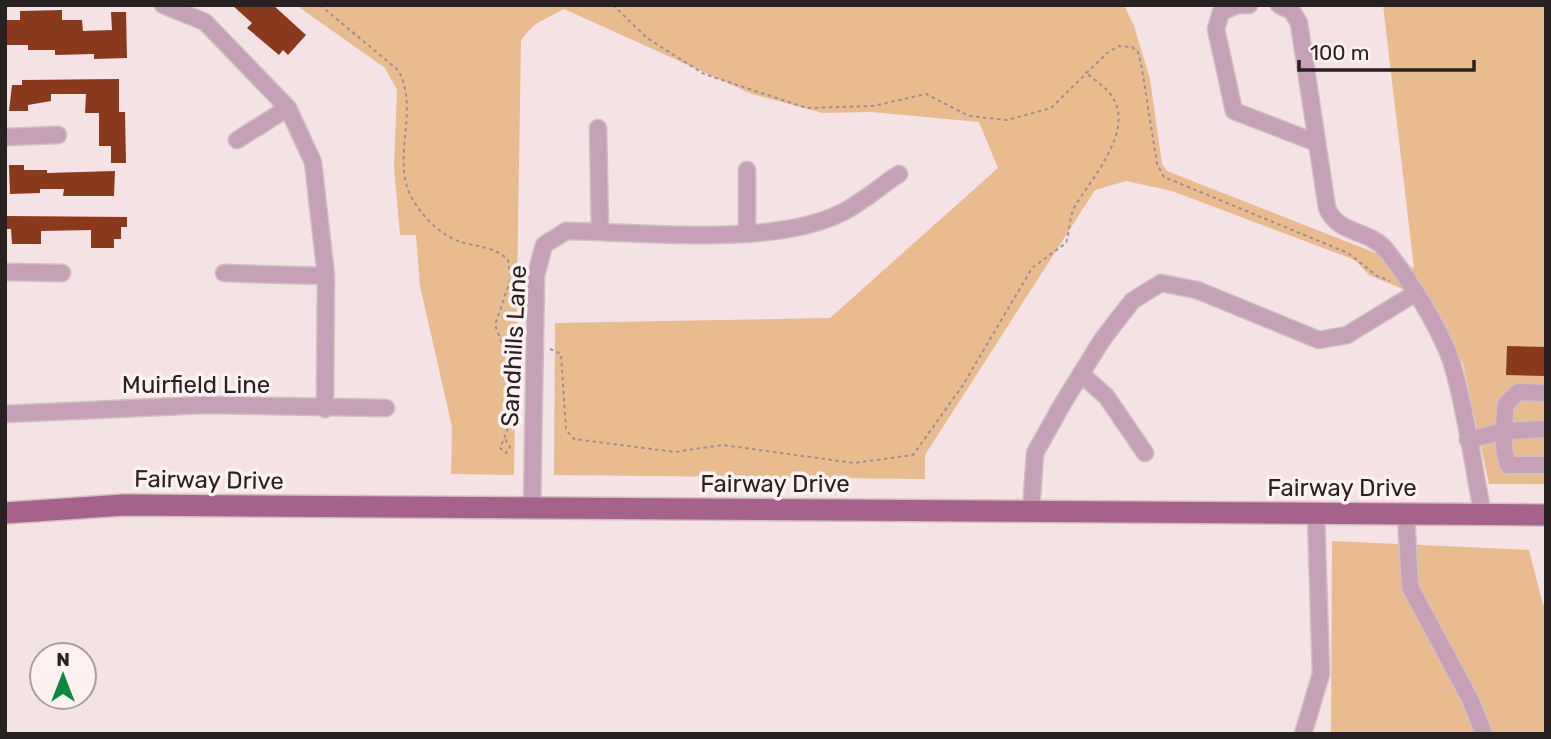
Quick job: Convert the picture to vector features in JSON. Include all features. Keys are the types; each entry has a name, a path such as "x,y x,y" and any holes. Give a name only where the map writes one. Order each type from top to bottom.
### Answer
{"main road":[{"name":"Fairway Drive","path":"5,513 124,505 1546,515"}],"street":[{"path":"163,5 205,22 288,108 313,162 326,276 325,409"},
{"path":"1249,5 1237,5 1221,12 1216,29 1234,111 1317,143"},
{"path":"1279,5 1292,11 1299,23 1331,219 1385,248 1415,294 1453,365 1483,515"},
{"path":"237,140 288,108"},
{"path":"598,128 600,232"},
{"path":"5,137 58,135"},
{"path":"747,170 747,233"},
{"name":"Sandhills Lane","path":"532,509 536,275 544,245 566,231 792,231 842,213 899,174"},
{"path":"5,272 62,273"},
{"path":"224,273 326,276"},
{"path":"1031,512 1035,453 1082,374 1132,301 1161,283 1197,289 1319,340 1347,335 1415,294"},
{"path":"1082,374 1106,396 1145,453"},
{"path":"1546,393 1518,392 1506,404 1504,430 1504,454 1508,465 1546,465"},
{"name":"Muirfield Line","path":"5,414 204,405 386,408"},
{"path":"1468,440 1504,430 1546,429"},
{"path":"1303,734 1321,674 1316,515"},
{"path":"1406,515 1410,587 1471,701 1484,734"}],"path":[{"path":"320,5 398,70 405,82 407,95 404,172 408,194 419,209 454,239 500,253 508,260 511,278 495,325 513,382 505,439"},
{"path":"613,5 647,38 704,74 807,108 873,106 926,94 969,116 1007,120 1051,108 1085,72 1119,46 1132,47 1138,52 1157,164 1164,177 1348,253 1377,276 1390,281 1405,279"},
{"path":"503,348 553,349 561,354 566,430 574,439 676,452 723,445 854,463 913,456 963,385 1032,268 1066,243 1074,208 1106,159 1117,125 1118,109 1109,92 1085,72"}],"shaded area":[{"path":"296,5 1124,5 1134,26 1150,79 1162,164 1167,171 1414,268 1383,5 1546,5 1546,484 1489,484 1463,364 1429,300 1369,275 1355,260 1172,191 1126,181 1095,190 925,455 925,479 554,475 555,323 830,318 998,168 979,122 871,112 823,113 752,94 564,9 534,25 521,40 514,475 451,474 452,427 420,286 416,235 400,235 394,167 397,90 385,68"},
{"path":"1332,541 1529,550 1543,605 1546,606 1546,734 1331,734"}],"building":[{"path":"232,5 273,5 306,35 288,55 283,50 279,55 247,28 252,23"},
{"path":"62,10 62,20 82,20 83,31 112,30 111,12 126,12 127,58 94,59 94,54 55,55 55,50 28,50 28,45 5,45 5,20 20,20 20,11"},
{"path":"119,79 119,112 125,112 126,163 111,163 111,146 99,146 99,113 85,113 86,94 51,94 51,101 28,105 28,111 9,111 12,85 22,85 22,80"},
{"path":"9,165 24,165 24,170 47,170 47,173 115,171 114,196 63,196 64,189 40,189 40,193 10,194"},
{"path":"6,216 127,217 127,227 121,227 121,239 114,239 114,248 91,248 91,230 41,231 41,244 12,244 11,229 6,229"},
{"path":"1507,346 1546,347 1546,376 1506,375"}]}
